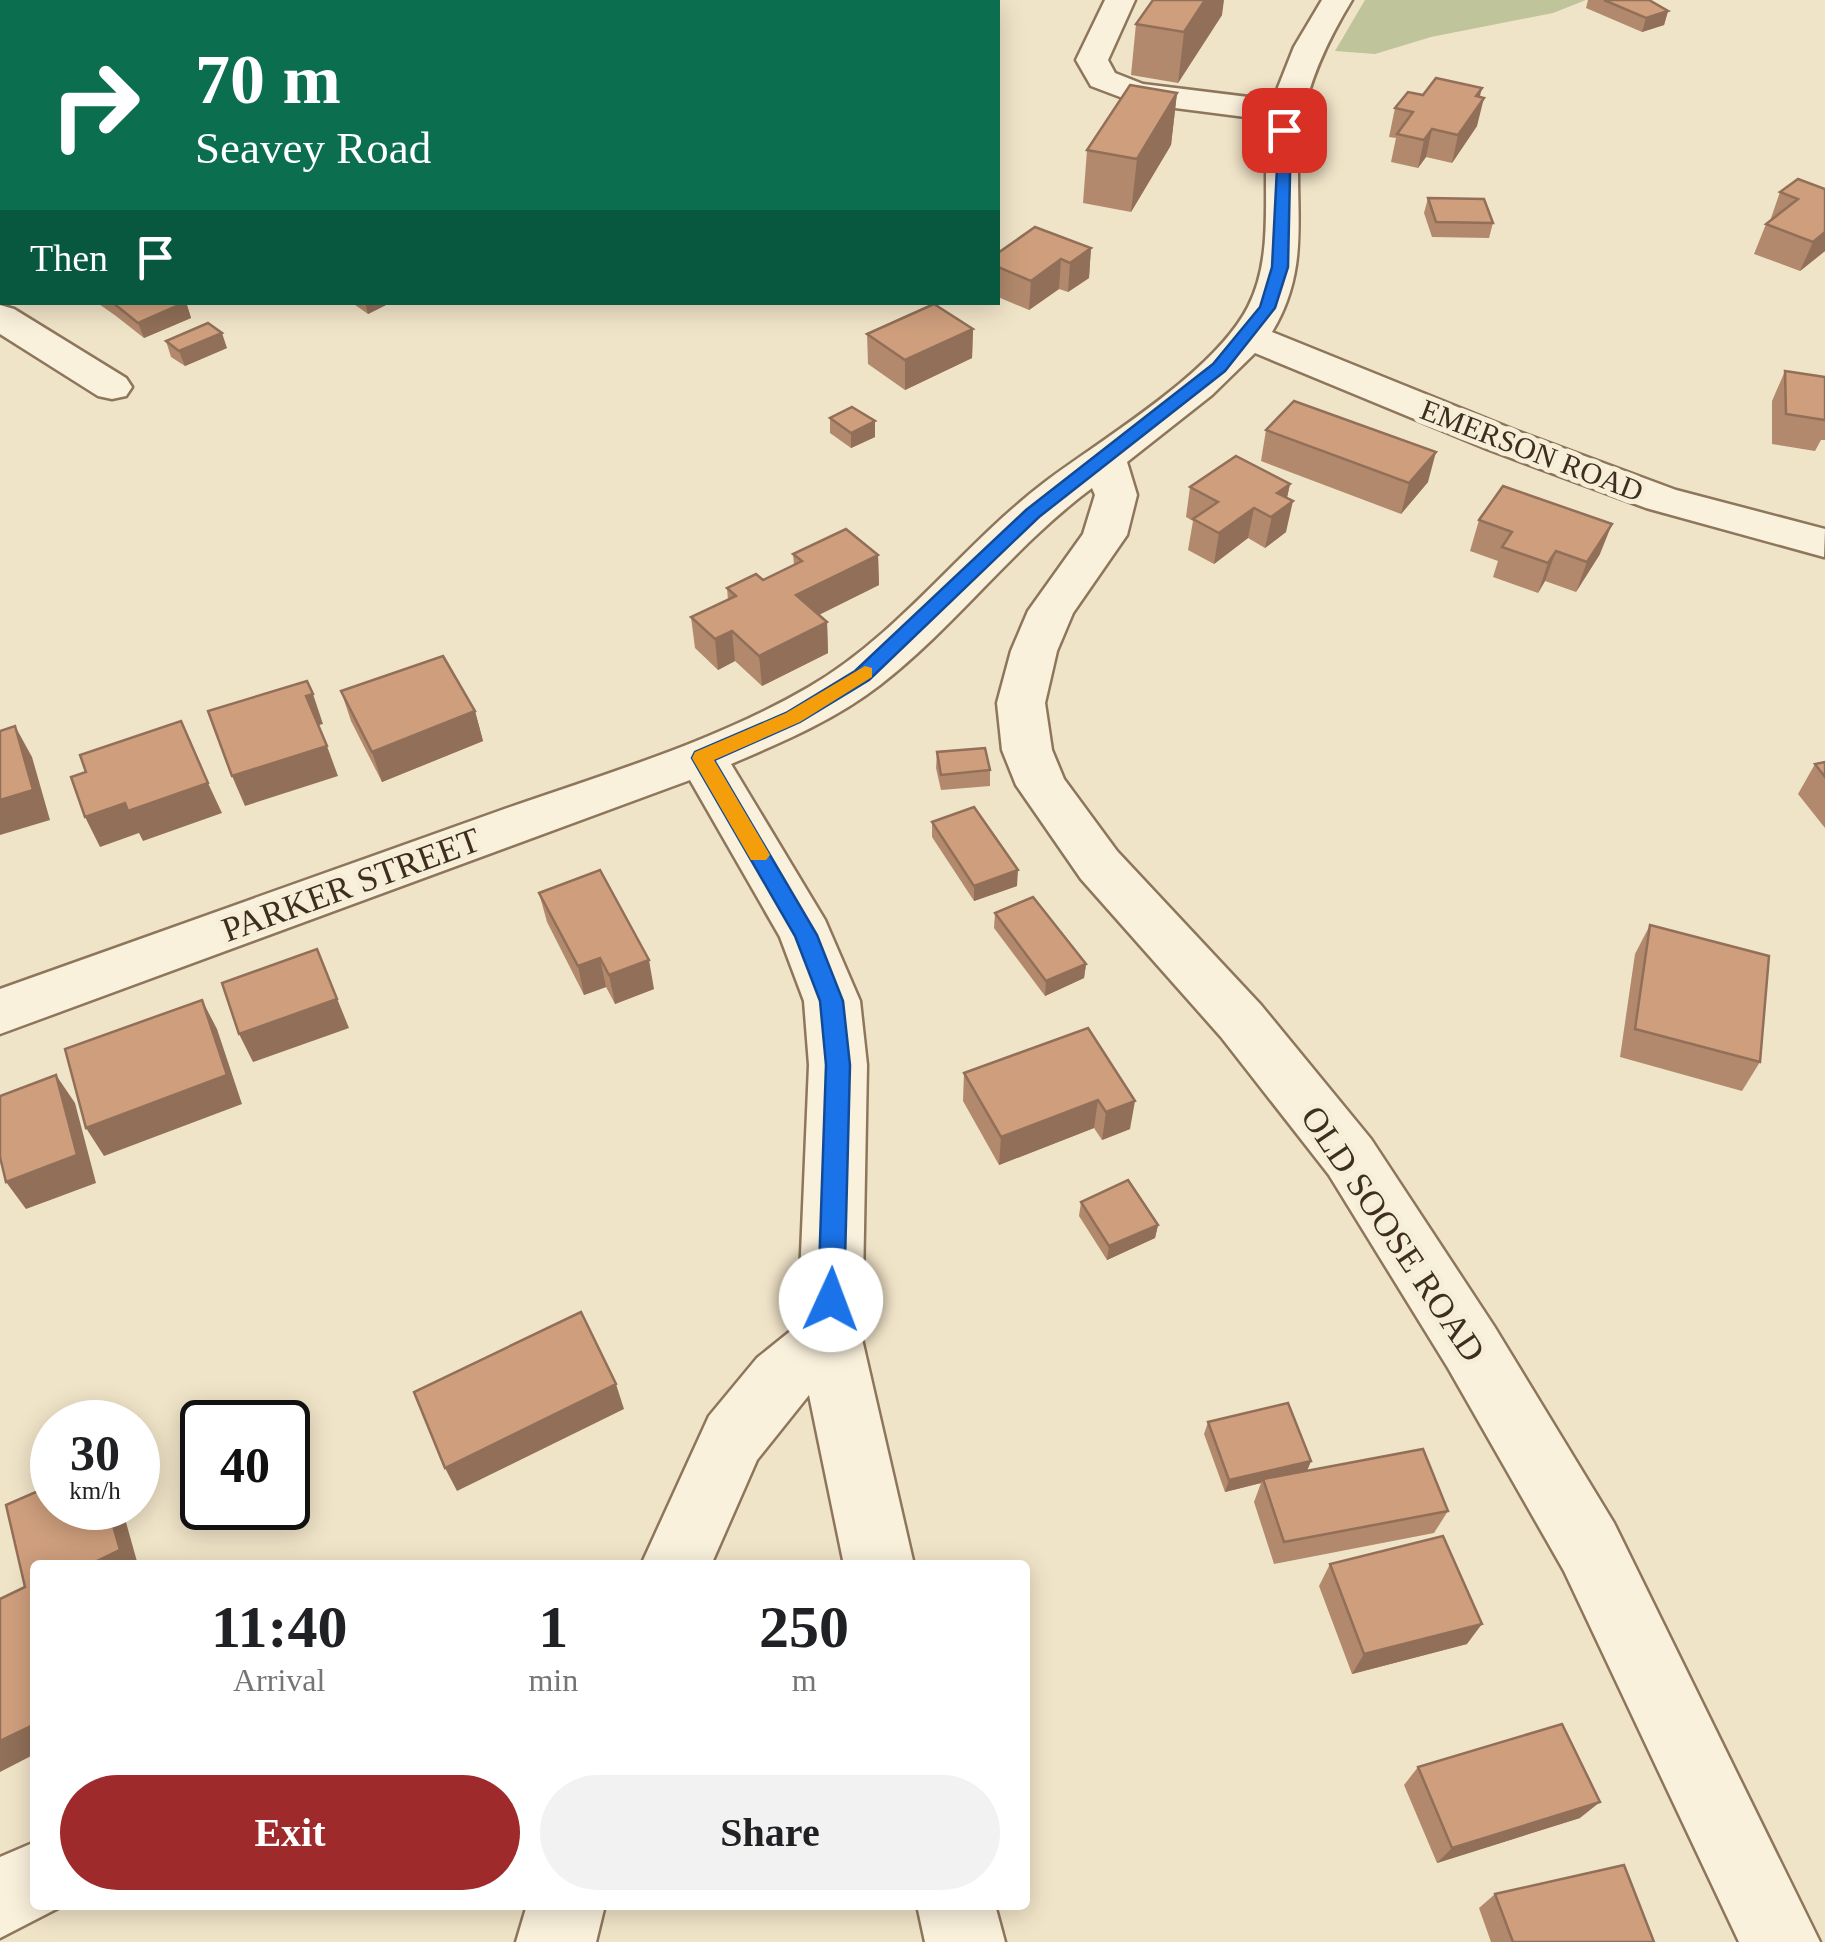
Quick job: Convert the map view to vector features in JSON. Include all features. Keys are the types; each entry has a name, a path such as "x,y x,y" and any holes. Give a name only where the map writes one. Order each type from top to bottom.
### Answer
{"street":[{"path":"1120,0 1092,60 1102,79 1136,93 1288,112"},
{"name":"PARKER STREET","path":"0,1012 702,758 793,718 862,675 1032,514 1219,367 1268,308 1280,267 1288,112 1301,62 1337,0"},
{"path":"0,317 112,387"},
{"name":"EMERSON ROAD","path":"1247,336 1485,433 1661,499 1824,543"},
{"name":"OLD SOOSE ROAD","path":"1104,456 1116,495 1105,535 1052,611 1034,651 1021,703 1027,750 1041,785 1099,866 1241,1021 1350,1157 1471,1348 1589,1547 1780,1942"},
{"path":"702,758 806,935 832,1001 838,1065 830,1339 878,1560"},
{"path":"678,1560 733,1438 780,1379 830,1339"},
{"path":"0,1899 30,1884"},
{"path":"556,1942 565,1910"},
{"path":"957,1910 965,1942"}],"green space":[{"path":"1365,0 1586,0 1553,13 1431,37 1375,54 1335,51"}],"building":[{"path":"1153,0 1205,0 1184,32 1136,24"},
{"path":"1604,0 1649,0 1668,11 1646,18"},
{"path":"1436,78 1482,88 1476,96 1484,98 1458,135 1432,129 1424,140 1397,134 1413,112 1395,108 1408,92 1423,95"},
{"path":"1130,85 1177,93 1137,159 1087,150"},
{"path":"1798,179 1825,189 1825,232 1813,242 1766,224 1798,199 1780,192"},
{"path":"1428,198 1484,199 1493,223 1436,222"},
{"path":"1035,227 1091,248 1070,263 1061,259 1031,281 1000,268 1000,252"},
{"path":"116,305 179,305 138,323"},
{"path":"932,305 973,329 905,360 867,334"},
{"path":"208,323 222,333 179,351 166,341"},
{"path":"1785,371 1825,377 1825,420 1786,414"},
{"path":"1294,401 1436,452 1409,483 1266,430"},
{"path":"852,407 875,421 851,433 830,418"},
{"path":"1236,456 1290,484 1277,493 1293,501 1271,517 1254,508 1219,533 1193,519 1218,502 1190,487"},
{"path":"1503,486 1612,524 1587,562 1556,551 1548,563 1502,547 1512,532 1479,520"},
{"path":"846,529 878,555 796,595 827,622 759,656 732,631 715,639 691,617 736,596 727,588 756,574 763,580 802,561 793,554"},
{"path":"443,656 475,711 372,752 341,691"},
{"path":"307,681 313,694 306,696 327,746 232,776 208,711"},
{"path":"181,721 208,783 128,811 125,803 85,817 71,777 86,772 80,755"},
{"path":"15,726 33,790 0,800 0,731"},
{"path":"985,748 990,770 941,775 937,752"},
{"path":"1825,762 1825,777 1815,764"},
{"path":"974,807 1018,870 974,886 932,822"},
{"path":"600,870 649,960 609,975 600,958 578,966 539,893"},
{"path":"1033,897 1086,964 1046,981 995,913"},
{"path":"1650,925 1769,956 1760,1062 1635,1029"},
{"path":"317,949 337,999 239,1034 222,983"},
{"path":"202,1000 227,1075 86,1128 65,1049"},
{"path":"1088,1028 1135,1101 1106,1112 1098,1100 1001,1137 964,1073"},
{"path":"56,1075 77,1155 6,1182 0,1157 0,1096"},
{"path":"1128,1180 1158,1225 1109,1246 1081,1202"},
{"path":"581,1312 616,1384 445,1468 414,1392"},
{"path":"1288,1403 1311,1461 1229,1480 1208,1422"},
{"path":"1423,1449 1448,1511 1284,1542 1263,1479"},
{"path":"30,1495 30,1530 114,1530 120,1550 99,1560 30,1560 30,1726 0,1741 0,1599 25,1587 6,1505"},
{"path":"1443,1536 1482,1624 1364,1654 1330,1564"},
{"path":"1562,1724 1600,1802 1452,1848 1418,1767"},
{"path":"1624,1865 1654,1942 1513,1942 1495,1894"}],"slow traffic":[{"path":"759,855 702,758 793,718 865,673"}],"route":[{"path":"831,1300 838,1065 832,1001 806,935 702,758 793,718 862,675 1032,514 1219,367 1268,308 1280,267 1284,130"}]}
